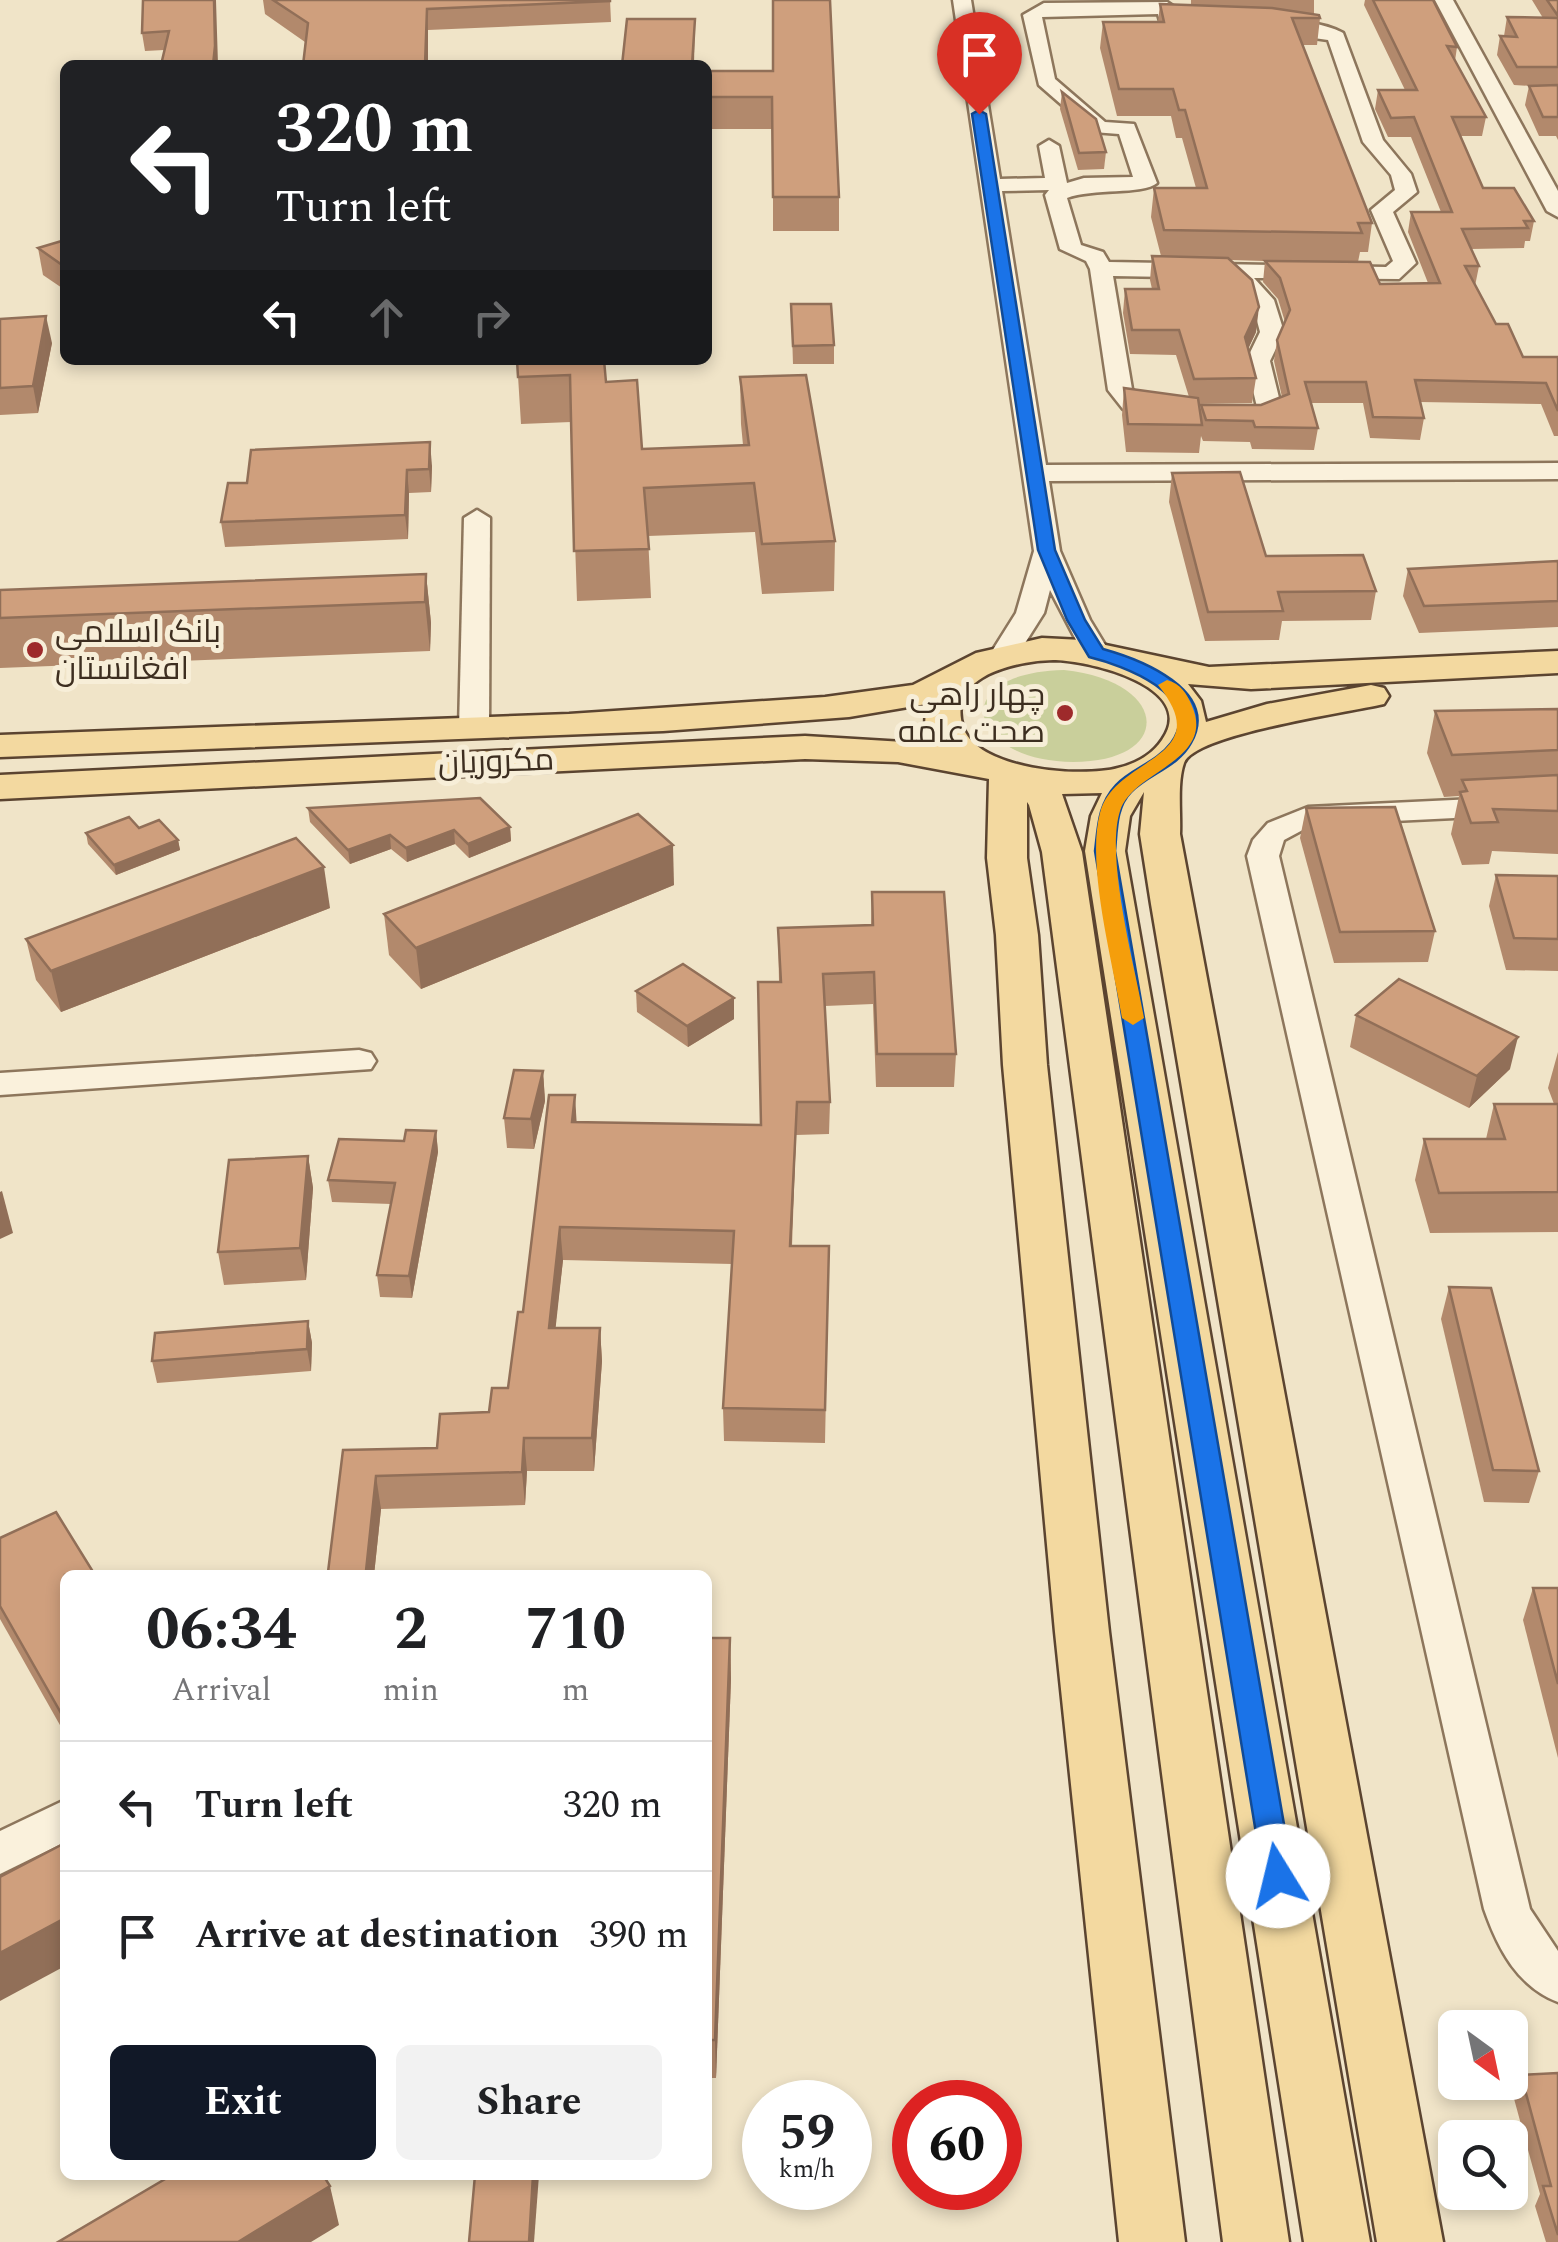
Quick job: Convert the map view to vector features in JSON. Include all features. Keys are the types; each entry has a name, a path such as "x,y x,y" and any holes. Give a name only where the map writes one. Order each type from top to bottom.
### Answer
{"main road":[{"path":"0,746 772,712 936,690 1002,656 1064,649 1209,678 1558,662"},
{"path":"1110,657 1157,676 1178,696 1188,718 1163,758 1123,788 1110,810 1105,851 1337,2242"},
{"path":"958,679 943,701 944,725 960,748 1048,802 1062,852 1256,2242"},
{"name":"مکروریان","path":"0,787 767,750 943,754 1008,774 1068,785 1107,783 1267,715 1392,692 1558,679"},
{"path":"1163,758 1160,834 1168,887 1410,2242"},
{"path":"1008,774 1007,858 1082,1632 1152,2242"}],"street":[{"path":"962,0 964,37 1037,473 1046,550 1076,620 1110,657"},
{"path":"1444,0 1505,95 1551,185 1558,211"},
{"path":"1208,24 1169,24 1167,8 1044,9 1032,14 1046,81 1100,128 1127,128 1146,183 1084,184 1056,195 1071,249 1095,257 1101,269 1120,390 1132,404 1148,411 1271,414 1258,361 1272,332 1263,300 1234,272"},
{"path":"1101,269 1392,274 1405,263 1382,210 1406,192 1402,174 1374,142 1336,37 1258,21"},
{"path":"990,185 1056,184 1049,146"},
{"path":"1037,473 1558,471"},
{"path":"474,728 477,518"},
{"path":"1002,656 1030,613 1046,550"},
{"path":"1558,804 1308,816 1281,826 1266,838 1263,856 1507,1909 1517,1938 1539,1967 1558,1980"},
{"path":"0,1084 359,1061"},
{"path":"0,1854 60,1823"}],"green space":[{"path":"1064,670 1099,677 1124,689 1140,704 1146,720 1143,736 1130,749 1106,758 1073,762 1038,758 1011,748 993,734 984,717 986,700 999,686 1025,675"}],"building":[{"path":"143,0 214,0 214,60 162,60 169,31 142,33"},
{"path":"273,0 610,0 427,9 425,60 304,60 308,23"},
{"path":"773,0 830,0 839,197 773,197 772,97 712,97 712,71 773,71"},
{"path":"1373,0 1433,0 1457,47 1447,46 1486,117 1452,117 1483,188 1514,188 1534,221 1524,221 1528,228 1462,229 1479,266 1465,266 1496,324 1508,324 1523,357 1558,357 1558,411 1546,383 1415,380 1424,418 1373,417 1366,382 1305,382 1318,428 1255,427 1253,421 1206,420 1201,405 1261,405 1289,394 1277,340 1290,310 1280,278 1265,261 1370,262 1380,284 1440,283 1411,212 1452,212 1414,117 1391,118 1378,90 1417,90"},
{"path":"1547,0 1558,0 1558,16"},
{"path":"1160,4 1272,8 1319,15 1320,18 1292,18 1372,223 1358,223 1362,233 1164,230 1154,188 1207,188 1185,110 1179,110 1173,89 1119,89 1103,22 1164,22"},
{"path":"1507,17 1558,18 1558,67 1517,67 1500,36 1517,37"},
{"path":"627,19 695,19 692,60 623,60"},
{"path":"1558,85 1558,117 1543,117 1529,86"},
{"path":"1062,92 1096,119 1106,152 1079,153"},
{"path":"60,241 60,263 38,248"},
{"path":"1152,256 1228,258 1252,280 1259,307 1245,337 1256,378 1194,379 1179,330 1132,330 1125,289 1159,289"},
{"path":"791,304 831,304 834,345 793,346"},
{"path":"46,316 33,386 0,388 0,319"},
{"path":"517,365 604,365 606,382 637,380 642,449 749,445 740,377 806,375 835,541 762,544 754,483 644,488 649,549 574,551 570,375 518,377"},
{"path":"1124,388 1198,398 1202,425 1128,424"},
{"path":"430,442 429,469 407,470 405,515 221,522 228,483 247,483 251,450"},
{"path":"1240,472 1266,556 1363,555 1376,591 1278,592 1283,611 1208,612 1172,473"},
{"path":"1558,561 1558,601 1424,606 1408,569"},
{"path":"426,574 425,602 0,618 0,590"},
{"path":"1558,709 1558,750 1452,755 1435,711"},
{"path":"1558,775 1558,811 1493,809 1498,822 1471,823 1460,792 1467,791 1462,780"},
{"path":"480,798 510,827 468,844 454,830 406,848 390,835 348,850 308,808"},
{"path":"1395,807 1435,931 1340,932 1306,808"},
{"path":"638,814 673,845 416,948 384,914"},
{"path":"129,817 139,828 159,820 178,840 114,865 86,833"},
{"path":"296,838 324,867 51,971 26,939"},
{"path":"1496,875 1558,876 1558,939 1514,938"},
{"path":"872,892 944,892 956,1054 877,1054 874,972 823,974 830,1102 797,1102 790,1246 829,1246 825,1410 723,1408 734,1231 560,1227 549,1328 600,1328 592,1438 524,1438 522,1472 376,1476 366,1570 328,1570 343,1450 437,1448 440,1414 489,1412 492,1388 508,1388 518,1312 523,1312 549,1095 575,1095 572,1122 761,1125 758,982 781,982 778,928 873,925"},
{"path":"683,964 734,998 687,1026 636,991"},
{"path":"1399,979 1518,1037 1477,1076 1356,1015"},
{"path":"514,1070 543,1071 531,1119 504,1118"},
{"path":"1494,1104 1558,1104 1558,1192 1439,1193 1424,1139 1505,1139"},
{"path":"406,1130 436,1131 409,1276 377,1275 395,1183 328,1180 339,1139 404,1141"},
{"path":"308,1156 300,1248 218,1252 229,1160"},
{"path":"1449,1287 1491,1288 1539,1471 1493,1470"},
{"path":"308,1321 307,1349 152,1361 155,1333"},
{"path":"56,1512 92,1570 60,1570 60,1711 0,1606 0,1538"},
{"path":"1533,1588 1558,1588 1558,1684"},
{"path":"712,1638 730,1638 715,2040"},
{"path":"60,1846 60,1921 0,1953 0,1877"},
{"path":"1558,2073 1558,2235 1543,2186 1551,2186 1528,2100 1528,2075"},
{"path":"163,2180 326,2180 330,2186 238,2242 58,2242"},
{"path":"475,2180 533,2180 529,2242 469,2242"}],"slow traffic":[{"path":"1133,1018 1105,851 1110,810 1123,788 1165,761 1183,740 1188,718 1178,696 1167,685"}],"place":[{"name":"بانک اسلامی افغانستان","path":"35,650"},
{"name":"چهار راهی صحت عامه","path":"1065,713"}],"route":[{"path":"979,114 1046,550 1076,620 1096,653 1125,660 1157,676 1178,696 1188,718 1183,740 1165,761 1123,788 1110,810 1105,851 1278,1876"}]}
